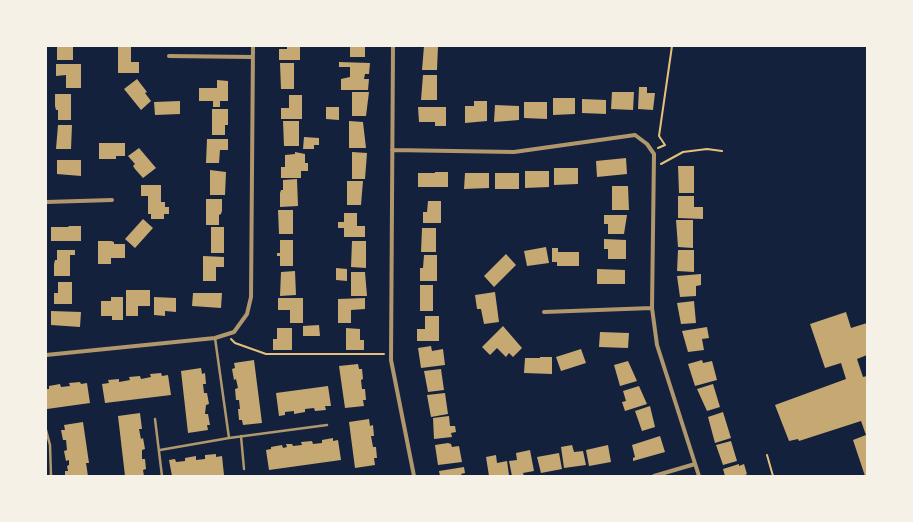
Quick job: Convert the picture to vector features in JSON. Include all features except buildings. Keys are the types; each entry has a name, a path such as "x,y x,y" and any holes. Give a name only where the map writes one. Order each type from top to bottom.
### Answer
{"street":[{"path":"46,354 215,338 234,332 247,314 251,298 253,46"},
{"path":"393,46 391,354 414,476"},
{"path":"169,56 252,57"},
{"path":"392,150 514,152 635,135 648,144 654,154 652,308 657,345 699,476"},
{"path":"46,202 112,200"},
{"path":"544,312 652,308"},
{"path":"654,476 695,464"}],"lane":[{"path":"215,338 229,438"},
{"path":"155,419 162,476"},
{"path":"160,450 241,436 327,425"},
{"path":"46,430 50,445 52,476"},
{"path":"241,436 244,469"}],"path":[{"path":"652,150 665,145 659,136 672,46"},
{"path":"654,169 683,152 708,149 722,151"},
{"path":"226,334 236,343 266,354 391,354"},
{"path":"767,456 773,476"}]}
